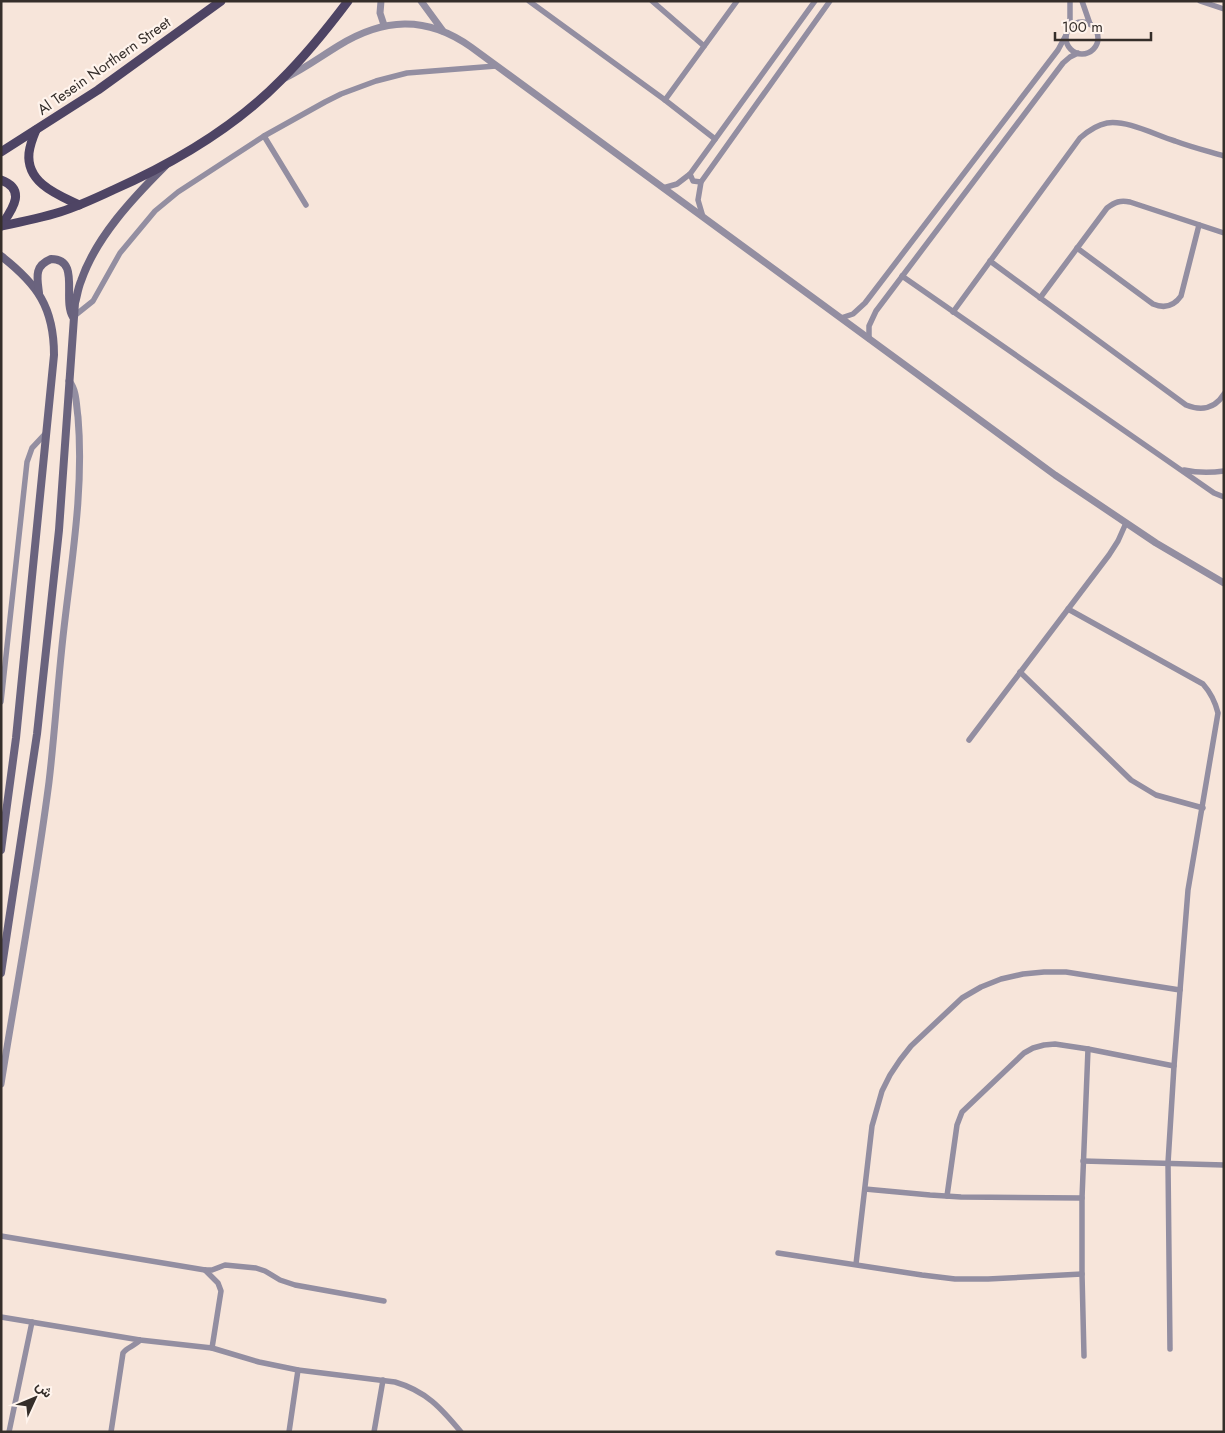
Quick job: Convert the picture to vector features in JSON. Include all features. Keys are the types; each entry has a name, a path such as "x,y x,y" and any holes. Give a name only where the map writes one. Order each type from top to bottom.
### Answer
{"main road":[{"name":"Al Tesein Northern Street","path":"1,152 121,74 221,1"},
{"path":"1,226 47,216 79,205 131,183 201,144 224,128 282,79 326,30 346,3"},
{"path":"36,130 29,151 33,172 49,190 79,205"},
{"path":"1,972 37,734 59,530 73,317 81,280 98,248 127,206 168,164"},
{"path":"1,180 8,183 13,189 16,200 14,207 1,226"},
{"path":"1,256 21,272 39,293"},
{"path":"1,850 16,738 54,347 50,324 39,293 37,275 41,265 51,259 62,261 67,266 69,273 69,303 73,317"}],"street":[{"path":"381,1 380,13 384,25"},
{"path":"421,1 444,31"},
{"path":"530,1 665,100 715,140"},
{"path":"665,100 737,1"},
{"path":"663,188 677,184 690,174 815,1"},
{"path":"703,217 698,200 701,182 830,1"},
{"path":"1070,1 1070,28"},
{"path":"1066,35 1068,46 1078,53 1089,52 1095,47 1097,32 1090,24 1082,1"},
{"path":"1200,1 1224,9"},
{"path":"654,2 704,46"},
{"path":"841,318 853,314 865,303 1054,54 1070,28 1079,22 1090,24"},
{"path":"282,79 303,68 346,40 384,25 406,23 444,31 463,42 1055,475 1126,523 1224,583"},
{"path":"869,339 869,326 873,316 902,276 1063,63 1078,53"},
{"path":"776,56 786,63"},
{"path":"73,317 93,301 120,253 154,211 178,192 264,136 341,94 376,81 407,73 496,66"},
{"path":"952,312 1087,131 1107,123 1128,124 1176,142 1224,156"},
{"path":"264,136 306,205"},
{"path":"690,174 693,181 701,182"},
{"path":"1040,298 1107,208 1115,202 1130,202 1224,233"},
{"path":"1077,248 1153,304 1166,307 1178,301 1182,296 1199,224"},
{"path":"990,261 1186,405 1202,409 1211,407 1218,403 1224,394"},
{"path":"902,276 1180,470 1224,498"},
{"path":"1,1084 49,783 75,533 80,446 75,393 69,381"},
{"path":"1,702 27,462 32,448 46,434"},
{"path":"1180,470 1195,473 1224,471"},
{"path":"970,740 1114,547 1126,523"},
{"path":"1068,609 1203,684 1216,702 1218,713 1188,890 1174,1066 1168,1163 1170,1349"},
{"path":"1020,672 1132,780 1156,795 1202,808"},
{"path":"856,1264 872,1126 882,1091 890,1075 911,1046 962,998 981,987 1001,979 1044,972 1066,972 1180,990"},
{"path":"947,1196 957,1125 962,1112 966,1106 1024,1053 1033,1048 1055,1044 1174,1066"},
{"path":"1084,1356 1082,1161 1088,1049"},
{"path":"1082,1161 1224,1164"},
{"path":"865,1189 947,1196 1082,1198"},
{"path":"1,1236 205,1270 212,1270 224,1265 256,1268 294,1285 384,1302"},
{"path":"778,1253 922,1275 972,1279 1082,1274"},
{"path":"205,1270 218,1283 221,1291 212,1348"},
{"path":"1,1317 140,1340 212,1348 259,1362 298,1370 383,1380 408,1386 420,1392 440,1408 461,1432"},
{"path":"9,1432 32,1322"},
{"path":"111,1432 123,1354 140,1340"},
{"path":"289,1432 298,1370"},
{"path":"374,1432 383,1380"}]}
